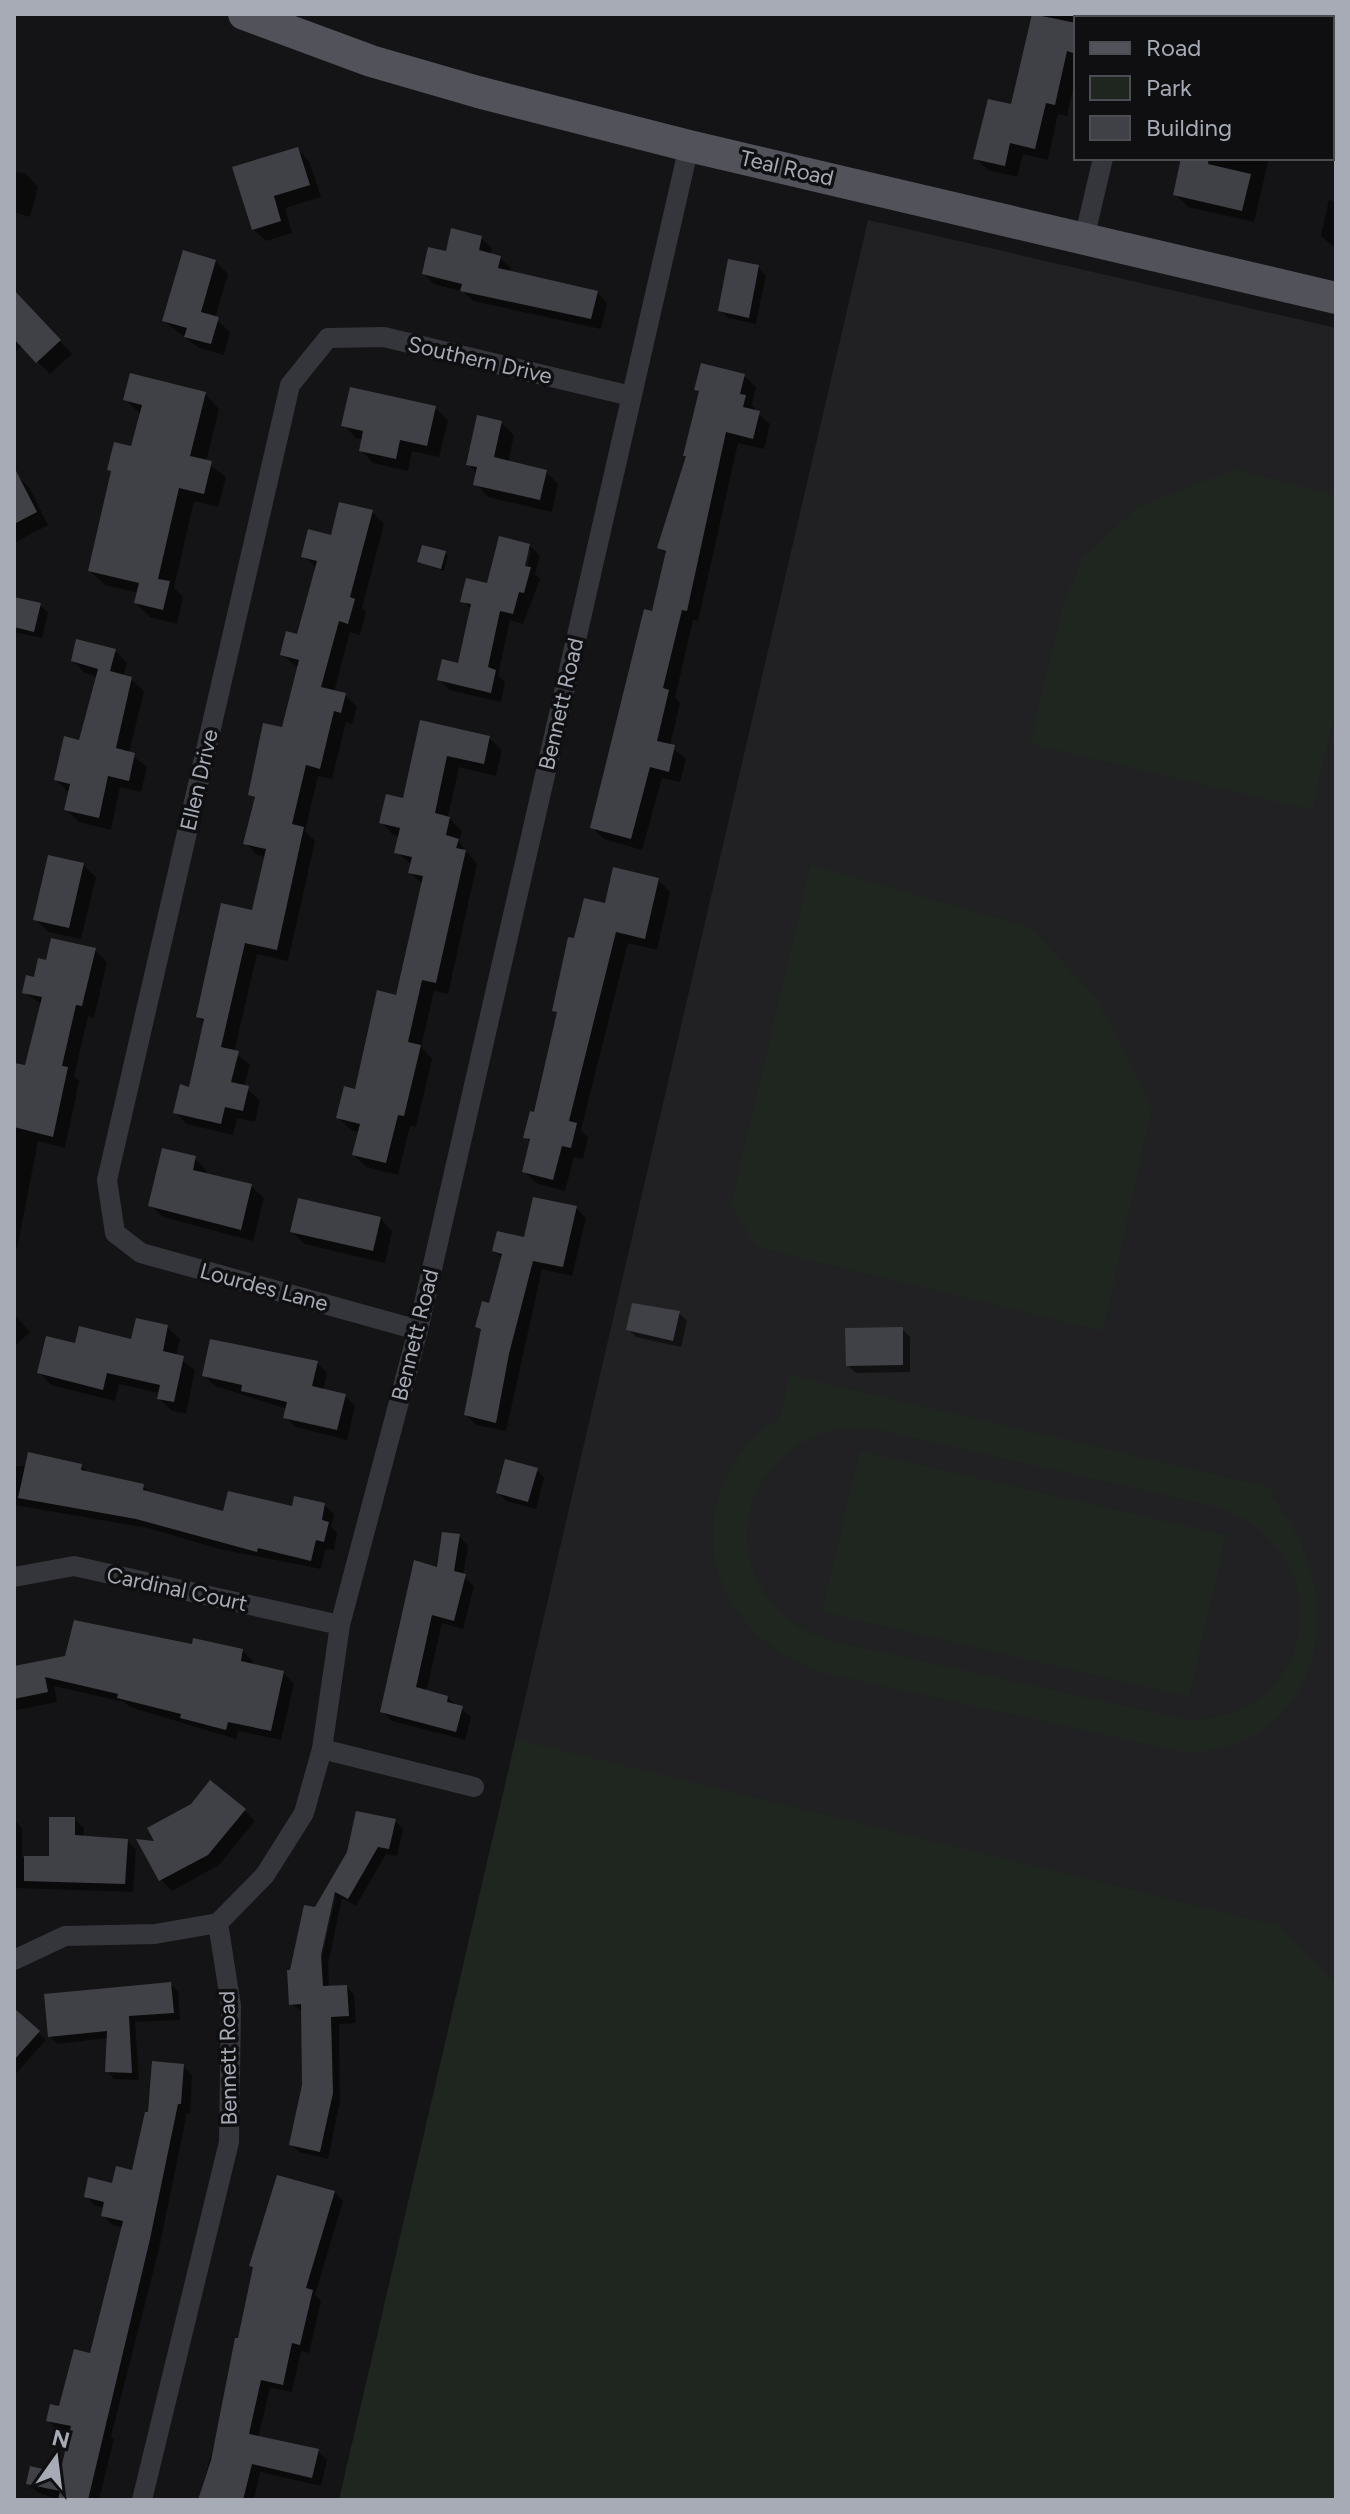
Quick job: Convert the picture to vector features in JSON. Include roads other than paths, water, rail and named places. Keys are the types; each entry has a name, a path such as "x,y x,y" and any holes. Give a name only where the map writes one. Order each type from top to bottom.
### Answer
{"main road":[{"name":"Teal Road","path":"262,18 417,74 689,146 1336,298"}],"street":[{"name":"Bennett Road","path":"142,2500 229,2142 231,2006 218,1923 265,1875 304,1813 322,1749 340,1625 418,1330 689,146"},
{"path":"1084,239 1103,160"},
{"name":"Southern Drive","path":"328,338 384,337 631,396"},
{"name":"Ellen Drive","path":"115,1233 107,1180 290,385 328,338"},
{"name":"Lourdes Lane","path":"115,1233 141,1253 418,1330"},
{"name":"Cardinal Court","path":"14,1577 74,1566 340,1625"},
{"path":"322,1749 474,1787"},
{"path":"14,1960 65,1936 155,1934 218,1923"}]}
